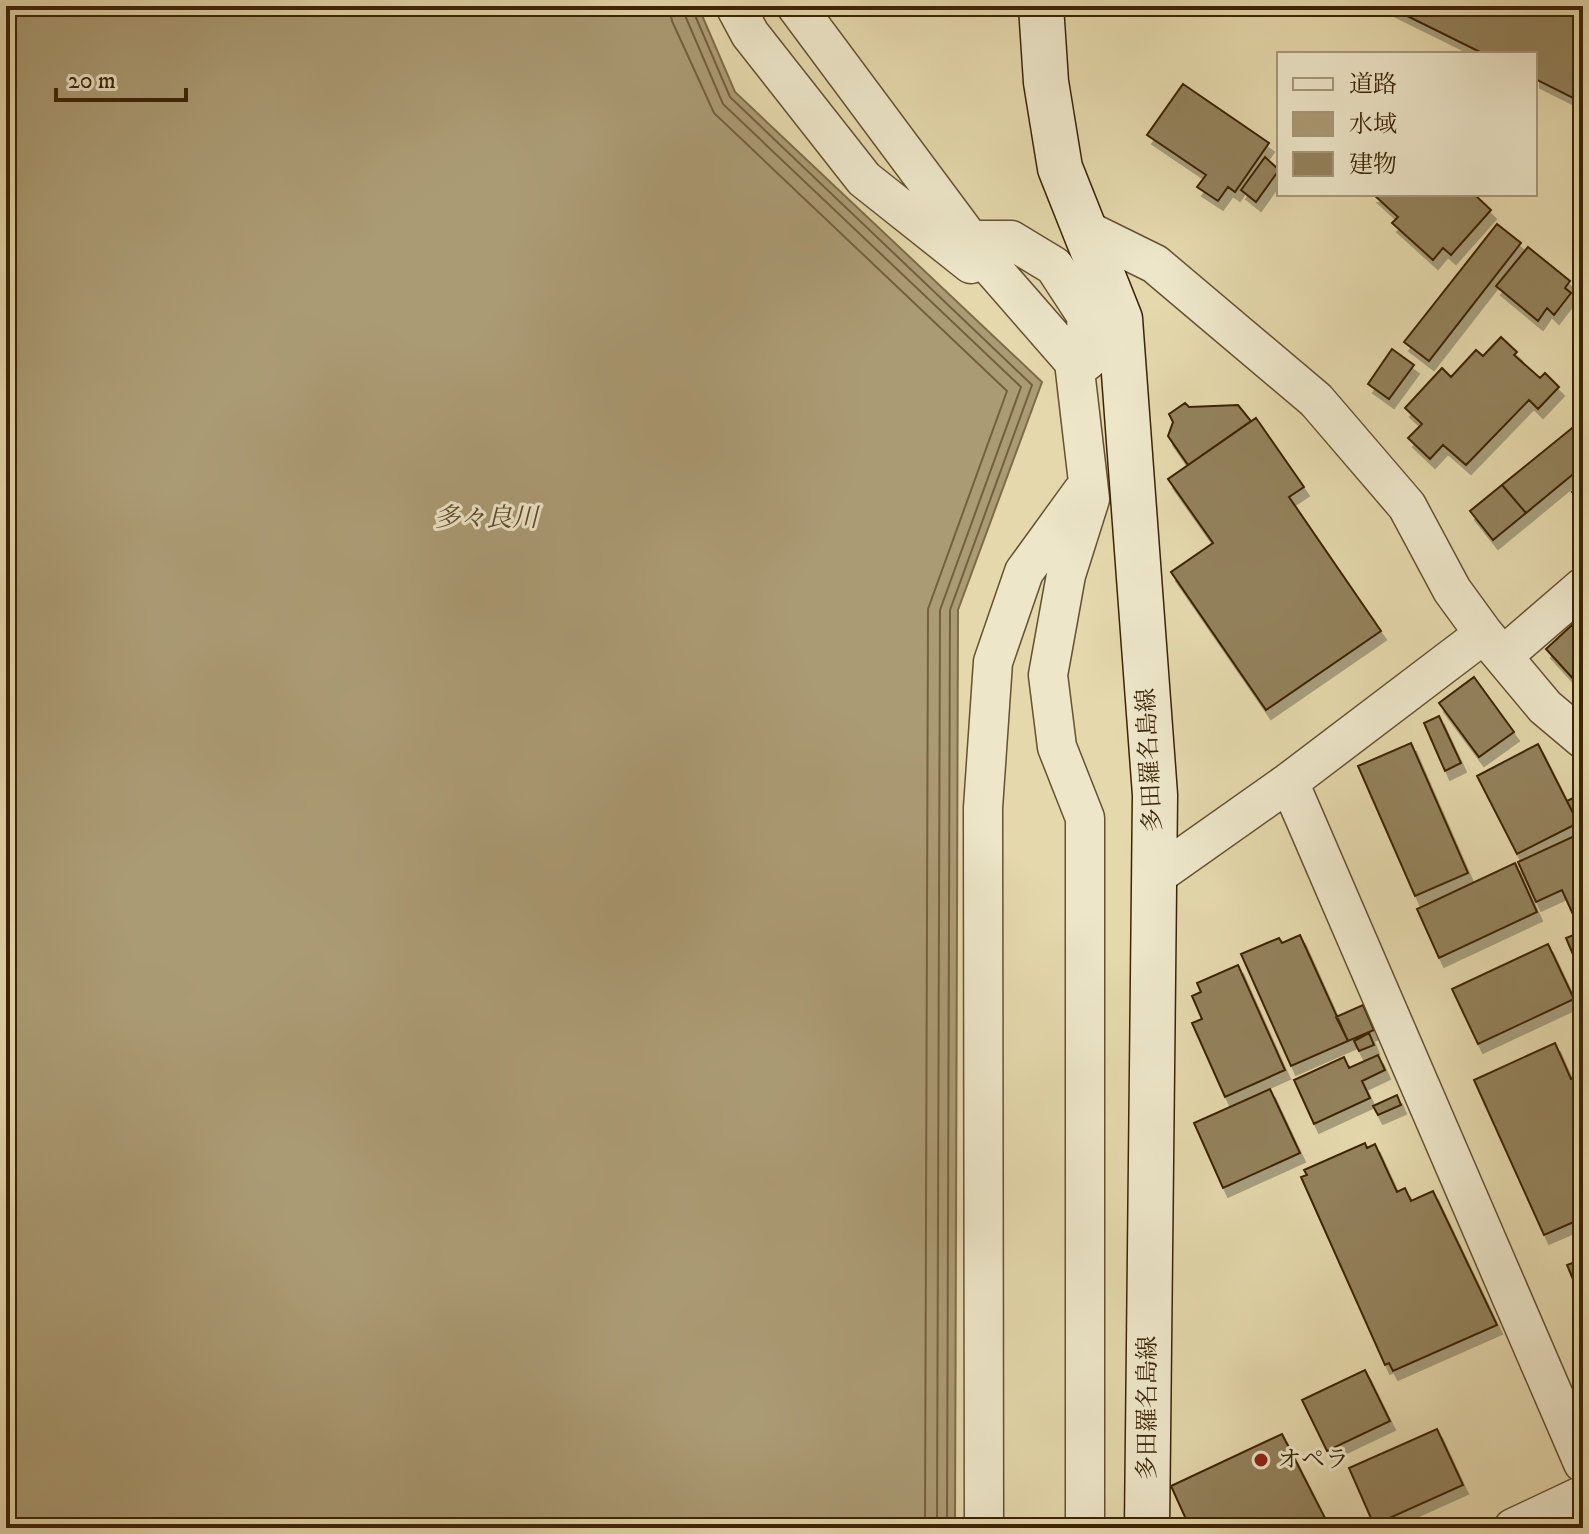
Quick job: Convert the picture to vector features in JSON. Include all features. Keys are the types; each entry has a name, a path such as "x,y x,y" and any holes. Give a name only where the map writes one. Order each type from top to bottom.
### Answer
{"main road":[{"name":"多田羅名島線","path":"1041,6 1046,82 1060,168 1120,319 1155,795 1147,1528"}],"street":[{"path":"735,6 750,34 864,179 1027,308"},
{"path":"796,6 970,240 1074,362 1090,499 1066,575 1048,675 1057,747 1085,818 1085,1528"},
{"path":"1086,230 1155,264 1316,400 1407,506 1452,590 1494,645 1545,707 1583,739"},
{"path":"970,240 1011,240 1054,266 1086,315 1088,360 1075,370"},
{"path":"984,1528 983,808 993,662 1024,572 1088,484"},
{"path":"1153,878 1289,782 1583,587"},
{"path":"1289,782 1583,1463"},
{"path":"1513,1528 1583,1495"}],"water":[{"name":"多々良川","path":"6,6 698,6 735,92 1042,382 958,610 955,1528 6,1528"}],"building":[{"path":"1387,6 1583,6 1583,103 1537,80 1537,52 1480,52"},
{"path":"1183,84 1269,143 1235,192 1228,187 1218,201 1197,187 1206,175 1147,135"},
{"path":"1265,157 1277,168 1277,173 1256,202 1241,190"},
{"path":"1375,196 1476,196 1491,210 1451,255 1443,248 1433,260 1392,223 1398,217"},
{"path":"1497,224 1521,243 1429,361 1404,342"},
{"path":"1528,247 1570,281 1565,288 1571,293 1554,315 1547,308 1538,321 1496,286"},
{"path":"1501,337 1517,352 1514,355 1540,378 1545,373 1559,387 1538,409 1529,400 1466,465 1443,445 1430,459 1408,438 1422,424 1405,408 1442,368 1451,377 1476,350 1483,356"},
{"path":"1392,349 1414,365 1389,399 1368,384"},
{"path":"1185,403 1189,407 1238,405 1251,421 1188,465 1168,436 1173,422 1169,414"},
{"path":"1256,418 1304,487 1289,497 1381,631 1266,710 1171,572 1213,543 1168,479"},
{"path":"1582,420 1583,466 1526,513 1502,485"},
{"path":"1583,483 1583,505 1572,492"},
{"path":"1502,485 1526,513 1493,540 1470,511"},
{"path":"1583,615 1583,636 1572,625"},
{"path":"1572,625 1583,636 1583,678 1577,683 1546,649"},
{"path":"1474,677 1514,732 1479,757 1439,703"},
{"path":"1439,716 1461,763 1445,771 1424,723"},
{"path":"1411,743 1468,873 1415,896 1358,766"},
{"path":"1538,744 1578,823 1517,854 1477,776"},
{"path":"1583,793 1583,828 1581,829 1567,801"},
{"path":"1583,832 1583,978 1566,938 1581,932 1562,890 1536,902 1518,862"},
{"path":"1515,863 1537,912 1439,958 1417,909"},
{"path":"1300,935 1348,1041 1291,1066 1241,954 1279,938 1282,943"},
{"path":"1548,944 1574,999 1478,1044 1452,989"},
{"path":"1238,965 1285,1070 1225,1097 1192,1023 1202,1019 1192,996 1201,992 1197,983"},
{"path":"1363,1005 1374,1030 1348,1041 1336,1017"},
{"path":"1369,1033 1374,1045 1359,1051 1354,1041"},
{"path":"1555,1043 1571,1079 1583,1074 1583,1218 1544,1235 1474,1080"},
{"path":"1378,1055 1385,1070 1362,1081 1370,1098 1314,1124 1294,1080 1344,1057 1349,1068"},
{"path":"1270,1089 1300,1153 1223,1188 1194,1123"},
{"path":"1397,1095 1401,1105 1378,1115 1373,1106"},
{"path":"1365,1143 1367,1148 1375,1144 1397,1192 1405,1188 1411,1201 1433,1191 1497,1325 1393,1371 1389,1363 1385,1365 1301,1177 1307,1175 1304,1170"},
{"path":"1583,1259 1583,1303 1567,1265"},
{"path":"1365,1370 1390,1421 1327,1451 1302,1400"},
{"path":"1437,1429 1463,1485 1374,1525 1349,1468"},
{"name":"オペラ","path":"1282,1434 1330,1528 1190,1528 1171,1486"}],"place":[{"name":"オペラ","path":"1261,1460"}]}
